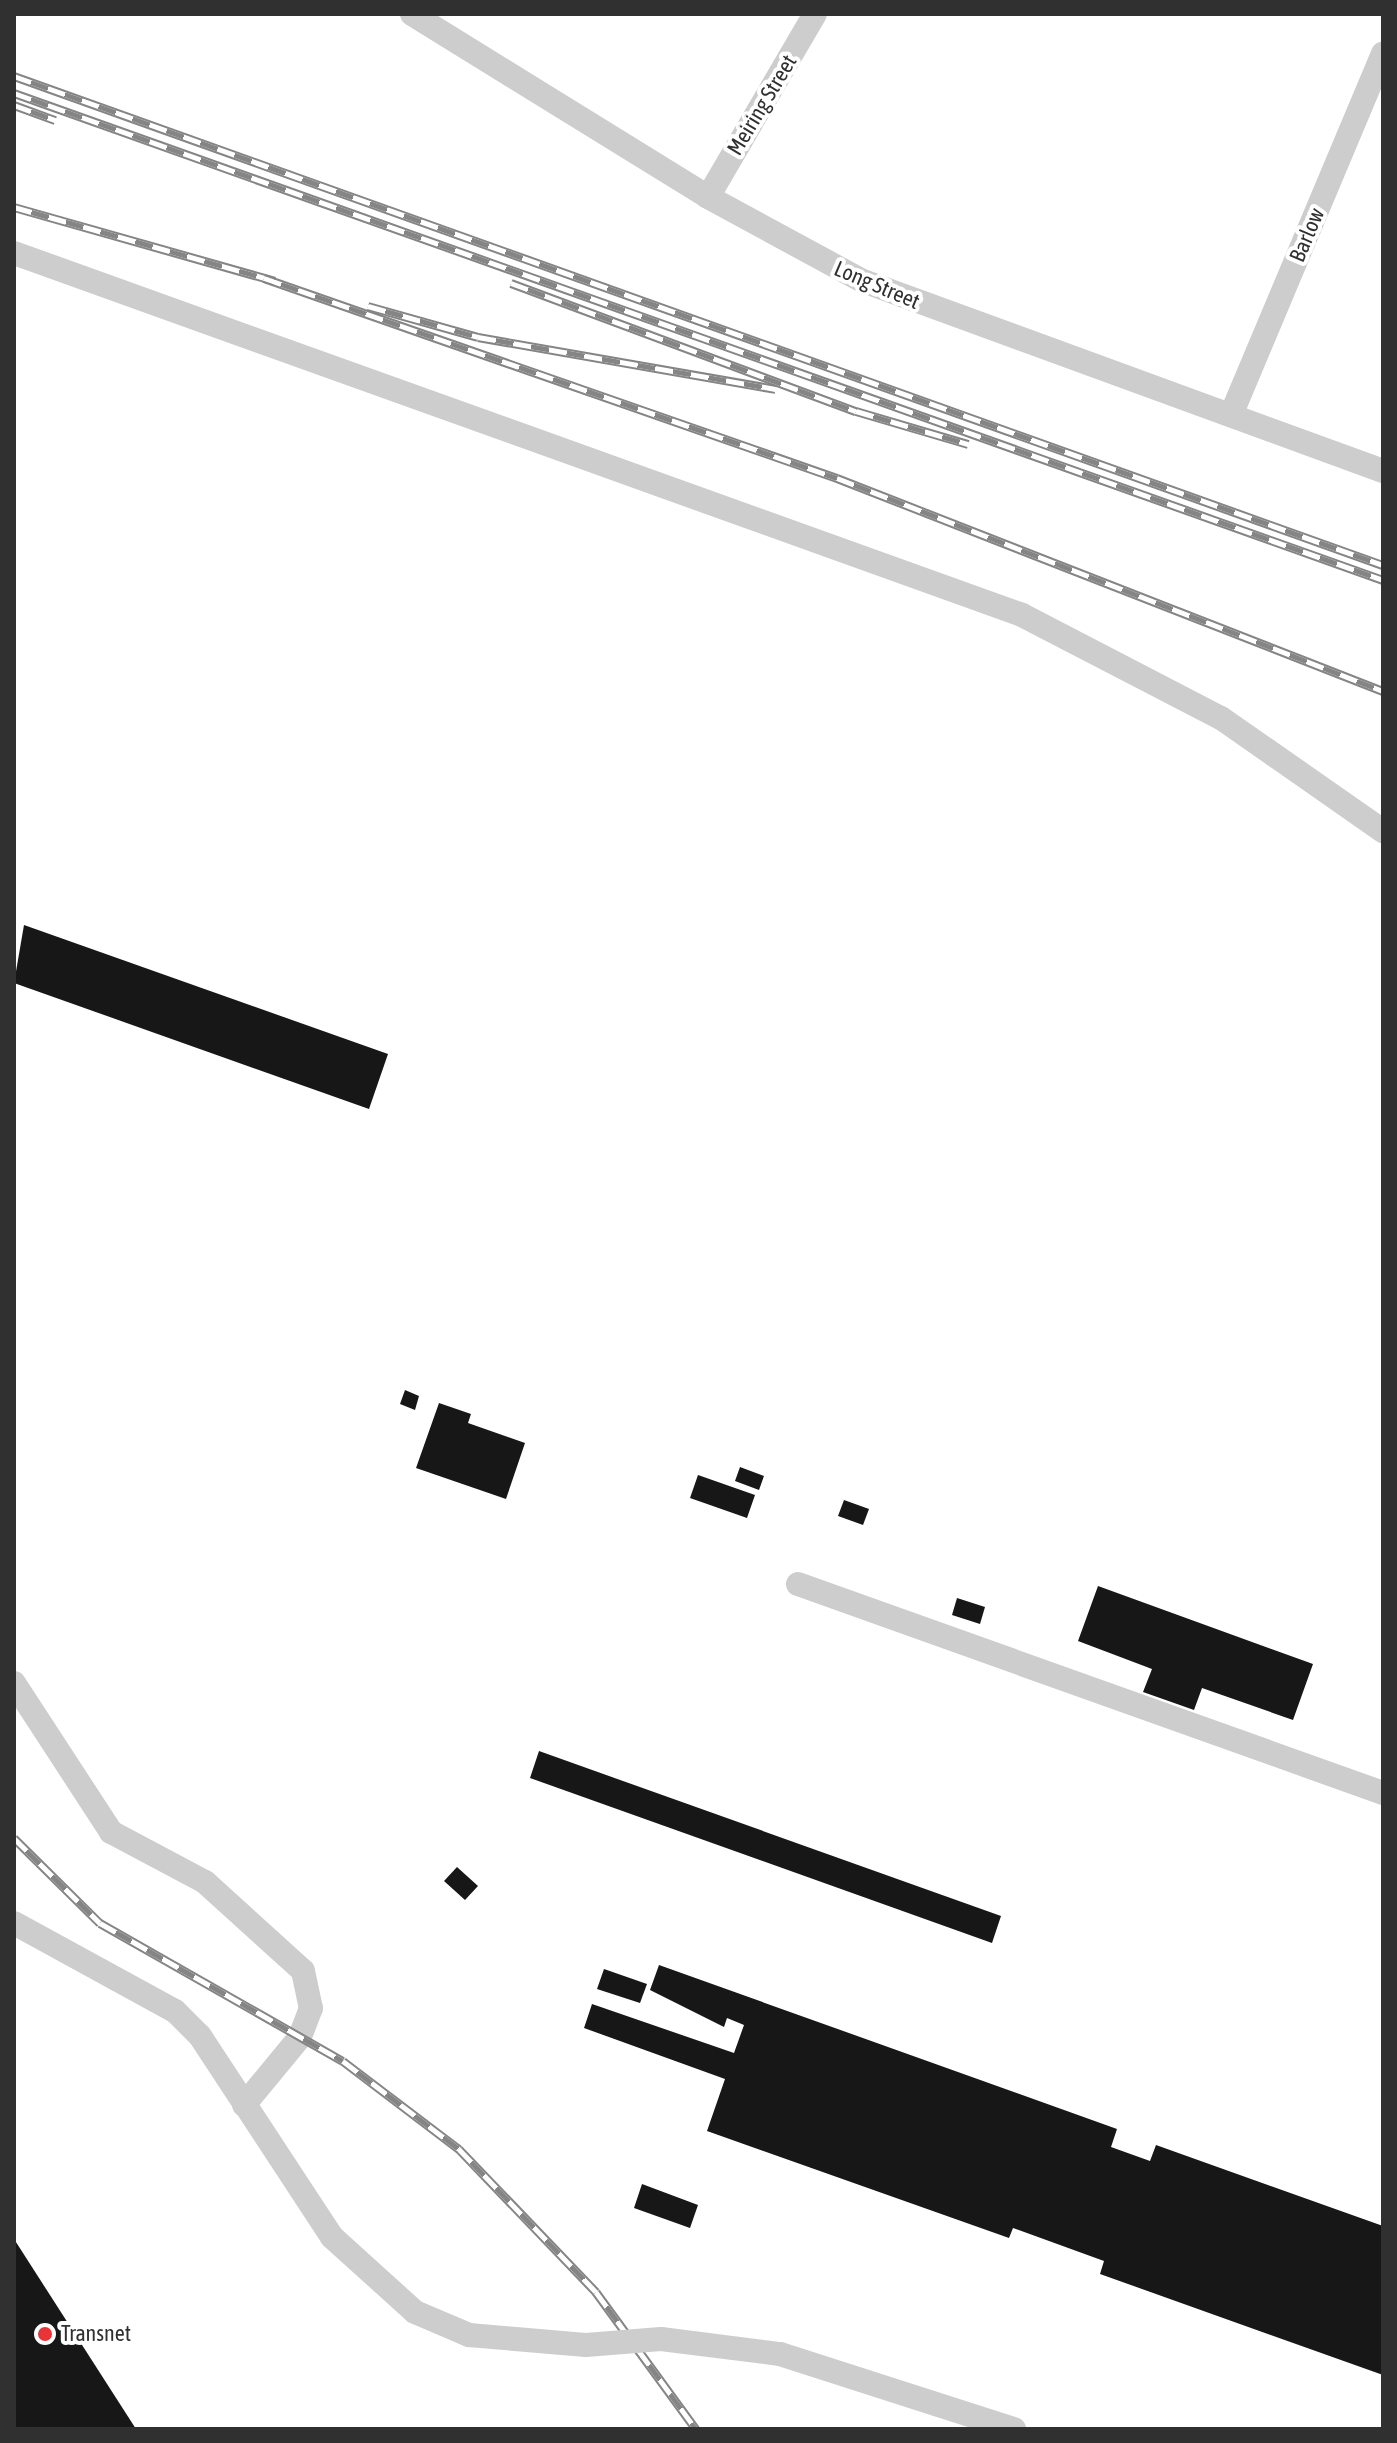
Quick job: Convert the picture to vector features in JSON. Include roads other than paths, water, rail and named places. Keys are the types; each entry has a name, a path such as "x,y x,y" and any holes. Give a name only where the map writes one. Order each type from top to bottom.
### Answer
{"street":[{"name":"Long Street","path":"412,14 708,197 863,281 1383,471"},
{"name":"Meiring Street","path":"708,197 815,14"},
{"name":"Barlow","path":"1231,415 1383,54"},
{"path":"14,253 1022,615 1221,718 1383,831"},
{"path":"798,1584 1383,1793"},
{"path":"14,1683 111,1832 205,1882 303,1971 311,2008 300,2037 244,2105"},
{"path":"14,1923 175,2011 244,2105 332,2237 415,2312 469,2335 586,2345 661,2339 780,2354 1014,2429"}],"railway":[{"path":"14,76 1383,565"},
{"path":"14,93 1383,580"},
{"path":"14,105 55,120"},
{"path":"14,207 275,281"},
{"path":"264,278 837,478 1383,691"},
{"path":"511,283 856,411 968,444"},
{"path":"368,306 478,337 775,389"},
{"path":"14,1838 100,1923 343,2061 459,2149 596,2292 696,2429"}],"place":[{"name":"Transnet","path":"45,2334"}]}
